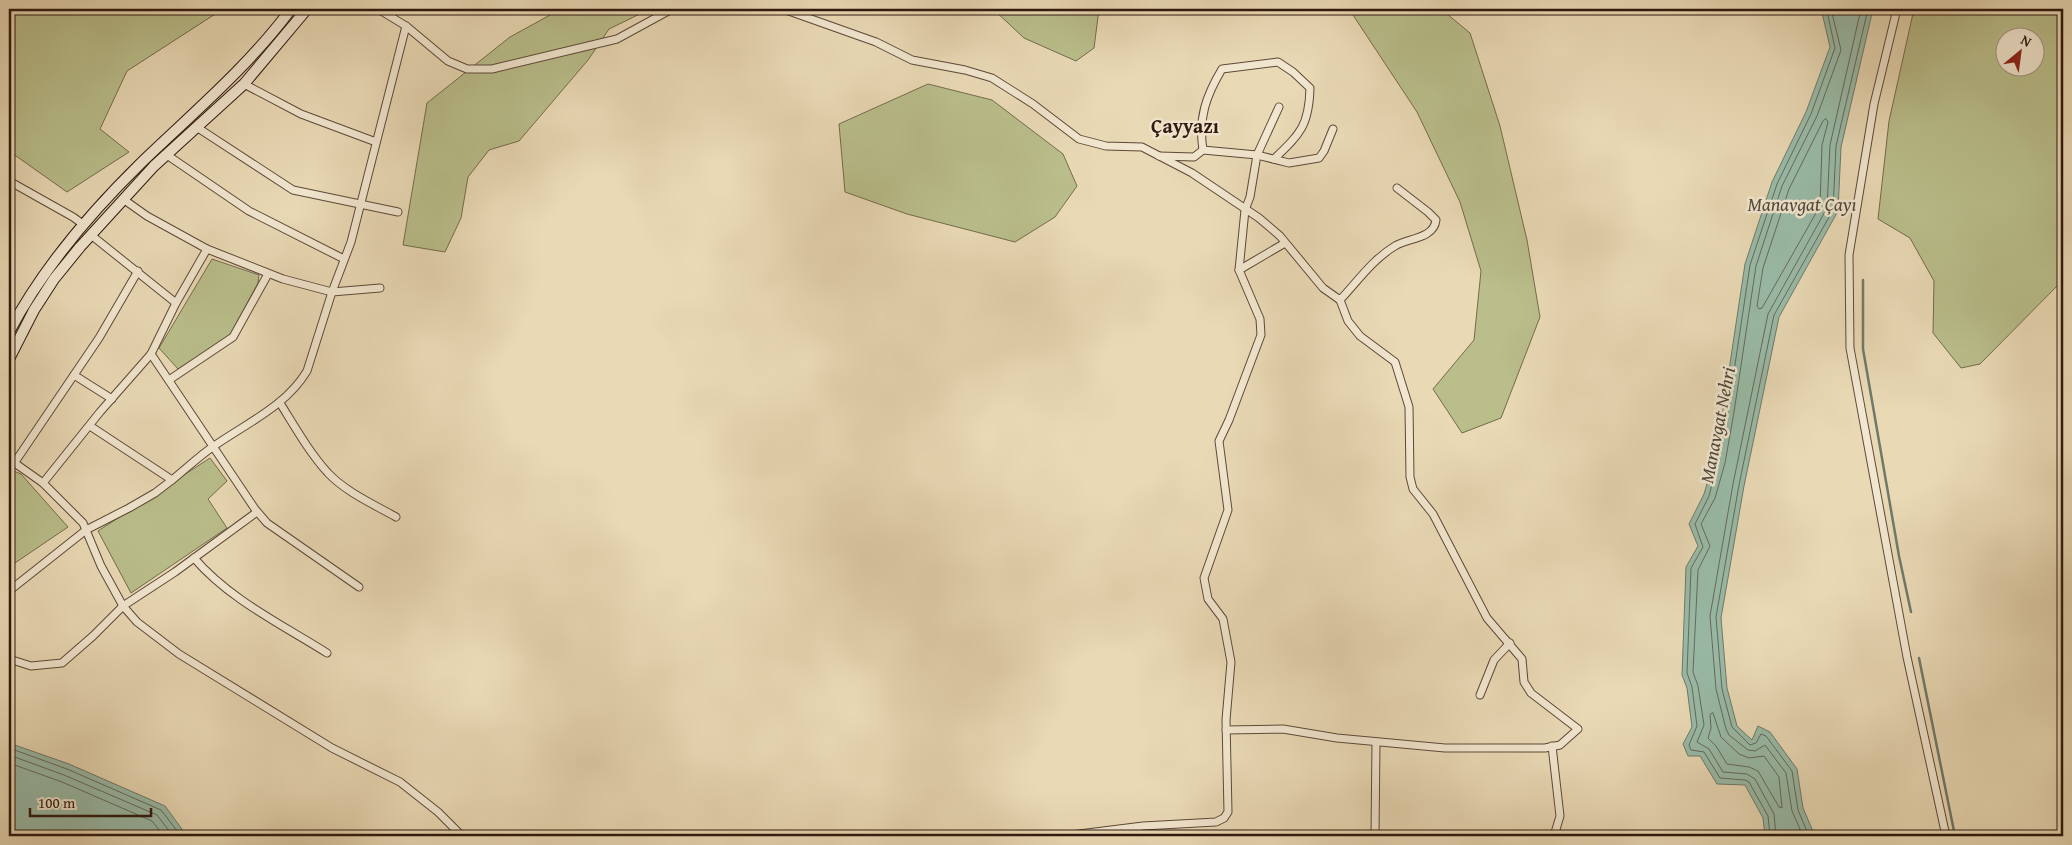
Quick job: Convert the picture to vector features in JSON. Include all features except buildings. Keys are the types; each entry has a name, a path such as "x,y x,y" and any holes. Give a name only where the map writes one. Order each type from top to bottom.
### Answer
{"street":[{"path":"9,332 42,276 84,225 136,169 232,78 292,9"},
{"path":"9,359 34,310 54,279 91,235 123,199 167,155 244,84 307,9"},
{"path":"378,9 406,26 448,61 467,69 492,69 617,38 672,9"},
{"path":"783,9 876,42 912,60 966,70 992,78 1033,104 1079,139 1106,146 1142,147 1156,156 1192,173 1259,218 1285,244 1323,288 1340,300 1348,321 1360,336 1395,362 1408,407 1410,477 1413,489 1433,514 1487,618 1522,659 1524,682 1531,693 1578,729 1560,745 1445,748 1337,738 1283,728 1226,730"},
{"path":"1897,9 1874,104 1849,255 1850,348 1907,657 1946,836"},
{"path":"9,591 86,530 146,498 213,447 280,403 300,382 307,371 350,242 406,26"},
{"path":"1204,150 1205,103 1222,69 1278,62 1293,72 1310,88 1305,124 1292,142 1274,159"},
{"path":"244,84 300,114 376,142"},
{"path":"1063,836 1143,826 1216,822 1224,818 1228,812 1226,730 1231,662 1223,620 1208,599 1204,578 1228,510 1219,441 1229,420 1261,335 1260,319 1239,270 1245,210 1250,197 1257,155 1279,106"},
{"path":"198,128 293,190 398,212"},
{"path":"1156,156 1194,157 1204,150 1257,155 1288,163 1319,158 1333,129"},
{"path":"167,155 249,211 344,259"},
{"path":"9,181 84,225"},
{"path":"1340,300 1368,269 1396,245 1420,237 1431,231 1435,225 1436,220 1428,212 1397,188"},
{"path":"123,199 147,216 208,249 268,274 332,292 380,288"},
{"path":"91,235 176,303"},
{"path":"1239,270 1285,244"},
{"path":"43,483 151,354 176,303 208,249"},
{"path":"138,271 99,338 12,461 43,483 83,523 101,566 123,606 137,622 179,654 332,748 400,782 438,812 462,836"},
{"path":"169,380 233,337 268,274"},
{"path":"151,354 257,512 280,534 359,587"},
{"path":"74,375 112,399"},
{"path":"280,403 302,439 329,473 348,489 396,518"},
{"path":"90,426 172,480"},
{"path":"9,659 31,666 62,663 123,606 257,512"},
{"path":"194,558 209,576 229,592 327,653"},
{"path":"1480,696 1494,660 1510,643"},
{"path":"1374,836 1376,742"},
{"path":"1552,746 1560,816 1554,836"}],"shaded area":[{"path":"9,9 223,9 127,71 100,129 129,152 67,192 9,151"},
{"path":"561,9 650,9 609,29 588,60 519,141 489,150 468,177 461,218 445,252 403,245 427,103 510,37"},
{"path":"993,9 1099,9 1094,48 1076,61 1024,38"},
{"path":"1349,9 1441,9 1470,33 1500,126 1527,240 1540,317 1501,418 1462,433 1433,389 1474,340 1481,271 1460,202 1417,112"},
{"path":"1914,9 2063,9 2063,280 1980,364 1961,368 1933,333 1934,281 1910,238 1878,219 1889,121"},
{"path":"928,84 992,100 1063,154 1077,186 1055,217 1015,242 907,214 845,192 839,124"},
{"path":"212,259 259,275 258,283 230,336 178,369 159,348"},
{"path":"210,458 227,481 208,499 227,528 131,593 98,531"},
{"path":"9,469 21,474 68,527 9,567"}],"water":[{"name":"Manavgat Çayı","path":"1818,9 1873,9 1841,147 1838,211 1779,317 1744,486 1721,618 1727,688 1737,726 1752,740 1758,726 1770,732 1797,769 1803,808 1815,836 1765,836 1763,818 1745,785 1717,784 1700,756 1688,756 1683,744 1692,727 1687,688 1682,675 1686,567 1698,546 1689,524 1704,494 1714,460 1745,264 1772,182 1806,112 1830,47 1823,17"},
{"path":"9,743 69,764 165,806 187,836 23,836 9,832"}],"waterway":[{"path":"1863,280 1863,349 1899,556 1911,612"},
{"path":"1919,658 1955,836"}],"district":[{"name":"Çayyazı","path":"1185,126"}],"water label":[{"name":"Manavgat Nehri","path":"1717,425"}]}
